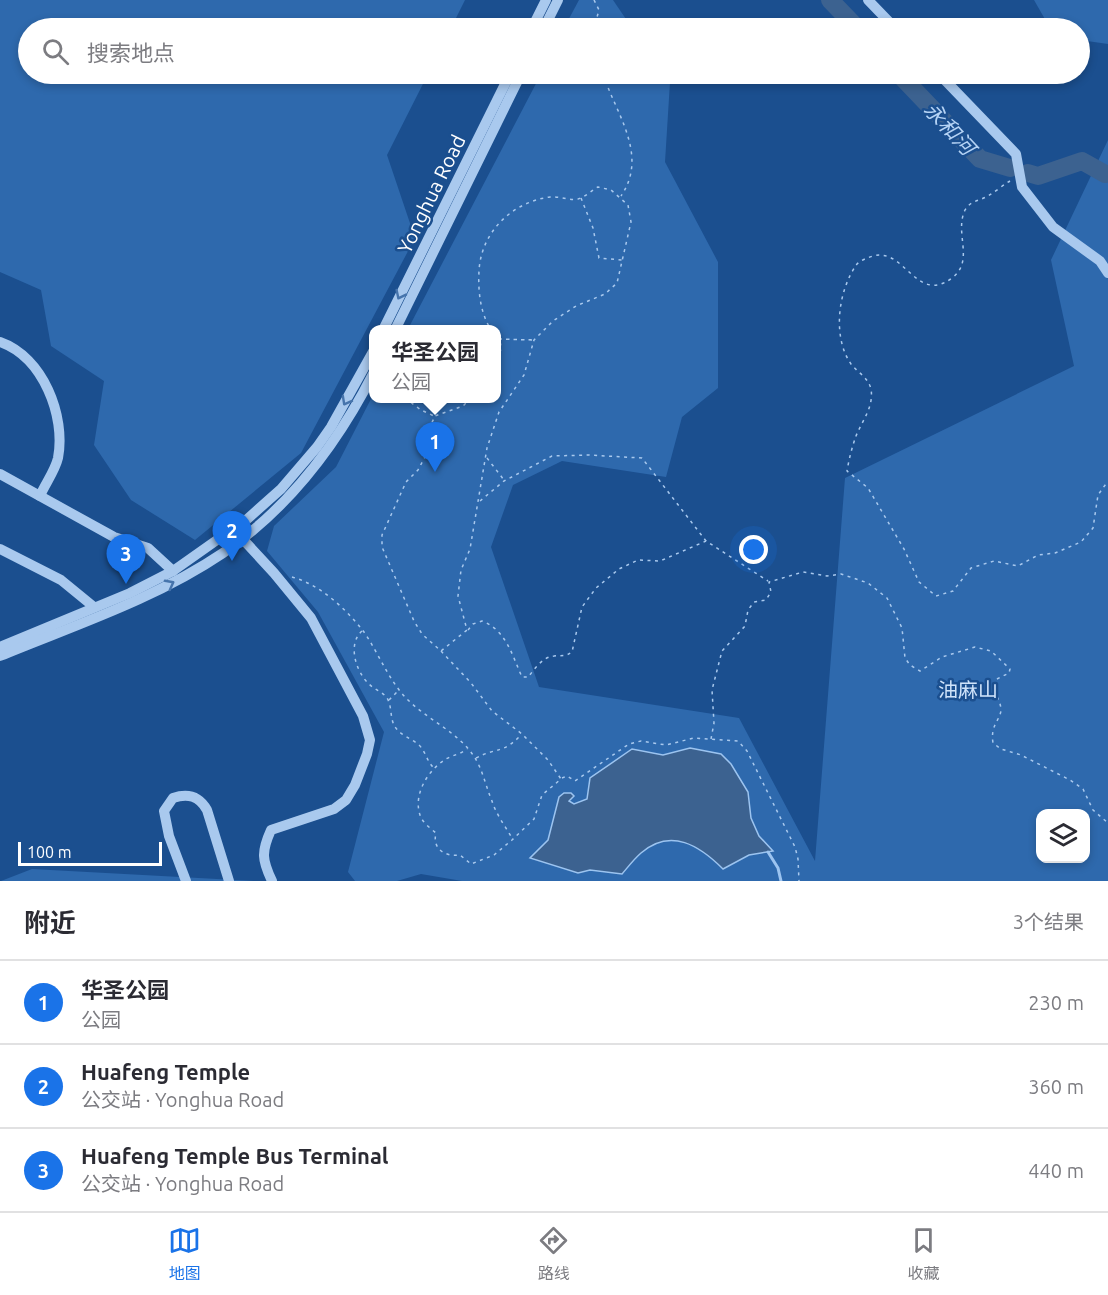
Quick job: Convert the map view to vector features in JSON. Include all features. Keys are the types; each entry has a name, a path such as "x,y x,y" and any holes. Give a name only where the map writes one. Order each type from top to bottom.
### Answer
{"street":[{"path":"537,18 546,0"},
{"path":"549,18 558,0"},
{"path":"868,0 885,18"},
{"name":"Yonghua Road","path":"385,325 505,84"},
{"name":"Yonghua Road","path":"397,325 516,84"},
{"path":"949,84 1016,154 1022,187 1053,227 1100,261 1108,273"},
{"path":"0,342 10,345 31,364 48,389 57,414 60,443 57,462 40,496"},
{"path":"0,656 159,590 224,553 238,534 282,489 317,447 331,427 369,359"},
{"path":"0,647 130,593 173,571 192,556 238,534 283,501 316,465 346,423 369,381"},
{"path":"0,474 114,537 148,548 173,571"},
{"path":"238,534 311,618 363,716 370,740 355,785 346,800 334,809 271,830 266,841 263,861 272,881"},
{"path":"0,549 61,580 94,607"},
{"path":"186,881 169,836 164,811 172,798 180,795 195,797 203,803 207,810 229,881"}],"path":[{"path":"594,0 599,10 597,18"},
{"path":"607,84 629,140 633,168 629,184 620,196"},
{"path":"1022,187 1009,181 986,197 973,201 965,210 961,228 964,260 962,267 954,277 943,284 929,286 912,276 893,258 879,255 858,262 840,303 840,333 845,352 852,364 865,377 871,389 866,418 857,434 847,471 868,488 904,549 919,582 936,596 953,591 971,568 994,561 1018,566 1038,555 1055,553 1080,542 1092,528 1098,495 1108,481"},
{"path":"467,630 458,596 461,570 470,549 486,457 499,412 524,375 534,340 561,316 576,306 605,294 617,283 631,222 628,205 620,196 611,190 598,187 581,198 573,200 560,196 526,203 498,222 480,259 480,302 489,325"},
{"path":"581,198 593,228 599,258 622,260"},
{"path":"501,339 534,340"},
{"path":"411,403 435,416 466,403"},
{"path":"435,416 428,431 426,455 418,470 406,482 382,535 382,547 414,621 422,634 471,682 492,711 522,734 548,760 561,779"},
{"path":"479,502 504,481 552,456 589,455 642,458 706,541 769,582 771,592 766,600 754,602 748,610 745,626 722,651 712,690 714,723 711,739"},
{"path":"486,457 504,481"},
{"path":"441,651 473,624 482,621 498,629 504,636 522,677 528,677 540,662 552,656 566,657 572,652 582,607 597,588 619,569 638,560 660,561 706,541"},
{"path":"274,573 309,582 342,608 363,631 387,673 406,699 457,736 475,758 493,804 512,838"},
{"path":"769,582 803,573 827,576 841,574 868,583 887,598 902,628 905,658 910,665 920,671 942,657 975,647 991,651 1010,669 1009,673 995,680 993,686 1001,707 1000,715 993,728 993,743 1001,749 1021,755 1070,780 1083,789 1093,810 1108,823"},
{"path":"363,631 355,641 357,666 361,676 388,700 396,729 417,743 435,769"},
{"path":"388,700 399,690"},
{"path":"475,758 486,753 504,750 522,734"},
{"path":"467,749 447,759 435,769 419,791 420,815 436,833 434,838 437,846 443,853 451,856 460,855 471,864 495,855 512,840 534,819 542,795 561,779 567,776 575,781 629,744 640,741 666,746 694,738 738,741 747,751 795,847 799,881"}],"green space":[{"path":"0,0 465,0 456,18 18,18 18,84 423,84 387,155 415,238 301,453 195,540 131,500 94,445 104,381 51,346 41,290 0,272"},
{"path":"579,0 613,0 625,18 569,18"},
{"path":"1034,0 1108,0 1108,44 1090,41 1090,18 1044,18"},
{"name":"油麻山","path":"536,84 670,84 665,162 718,262 718,388 682,417 666,477 562,461 513,485 491,547 539,687 739,718 815,861 845,478 1074,366 1051,260 1108,140 1108,881 462,881 421,874 397,881 355,881 348,872 384,732 318,612 267,551 274,526 336,467 369,403 501,403 501,325 410,325"},
{"path":"32,869 254,881 1,881"}],"shaded area":[{"path":"690,748 721,754 731,764 748,792 751,818 759,836 773,851 749,855 723,869 695,847 685,843 663,841 641,853 622,874 590,870 578,873 530,858 548,840 559,797 564,793 571,793 574,796 569,801 574,804 587,799 590,778 632,749 663,755"}],"waterway":[{"name":"永和河","path":"830,0 847,18"},
{"name":"永和河","path":"909,84 980,159 1010,168"},
{"name":"永和河","path":"1028,173 1038,176 1082,161 1105,174"},
{"path":"768,852 778,868 781,881"}],"place":[{"name":"华圣公园","path":"435,472"},
{"name":"Huafeng Temple","path":"232,561"},
{"name":"Huafeng Temple Bus Terminal","path":"126,584"}]}
